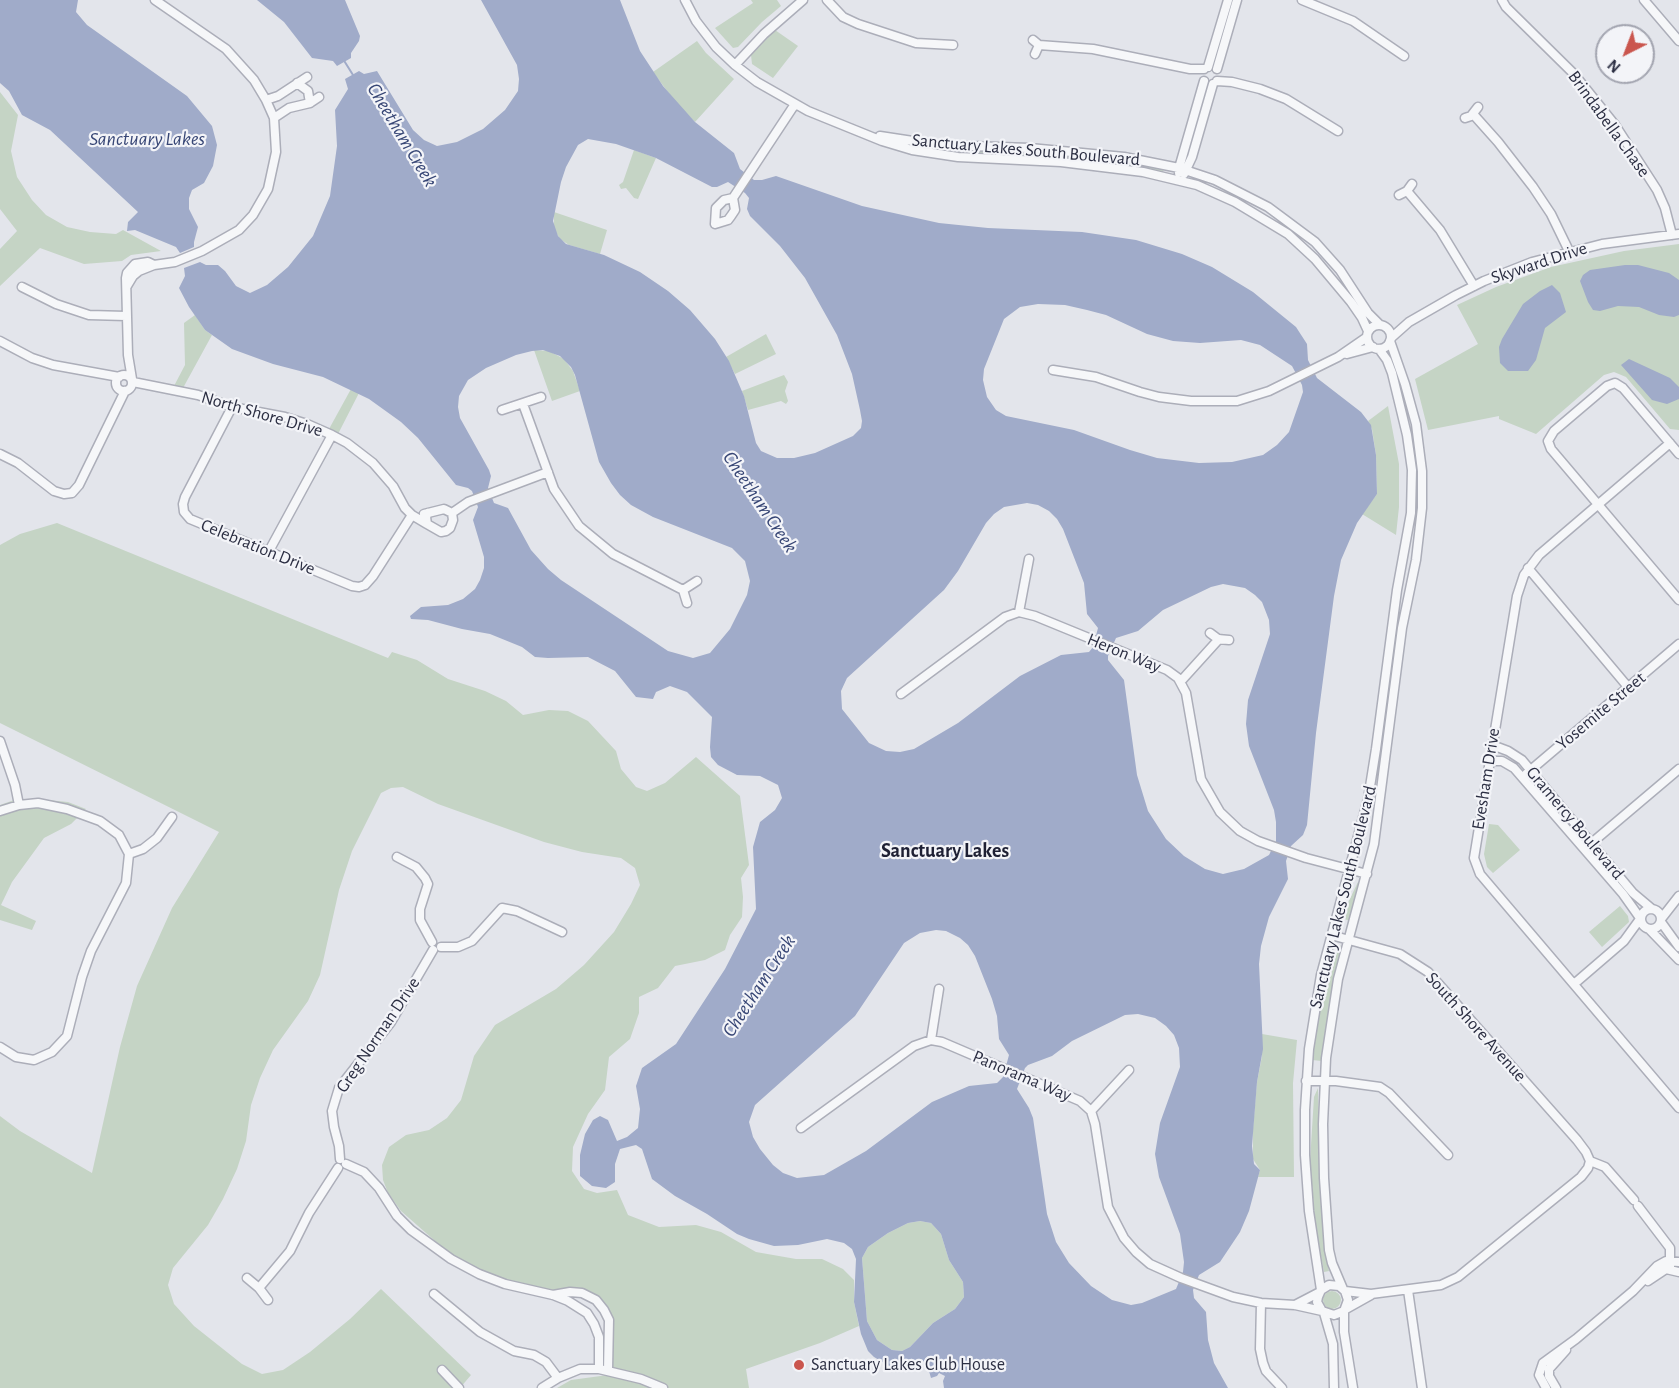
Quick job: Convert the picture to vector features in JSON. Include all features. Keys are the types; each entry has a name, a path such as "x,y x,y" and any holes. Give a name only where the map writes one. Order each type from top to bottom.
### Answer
{"street":[{"path":"121,384 131,387 132,380 126,316 127,286 133,276 154,265 176,262 202,251 239,230 253,215 268,189 276,142 274,118 254,80 226,49 155,0"},
{"name":"Sanctuary Lakes South Boulevard","path":"685,0 709,40 735,65 795,104 862,133 901,147 943,155 1061,162 1125,169 1180,180 1235,202 1288,234 1328,273 1362,318 1368,343 1387,360 1403,415 1410,453 1411,513 1400,575 1373,770 1350,870 1331,935 1316,999 1306,1081 1307,1192 1320,1291"},
{"path":"735,65 758,39 803,0"},
{"path":"827,0 843,17 858,24 916,43 953,45"},
{"path":"1211,75 1228,0"},
{"path":"1180,180 1211,75 1237,0"},
{"path":"1302,0 1353,21 1404,56"},
{"name":"Brindabella Chase","path":"1502,0 1506,8 1548,46 1574,75 1622,135 1662,199 1676,234"},
{"path":"1644,0 1679,41"},
{"path":"1036,46 1093,49 1190,69 1286,99 1338,131"},
{"path":"266,100 278,96 307,77"},
{"path":"297,83 308,91 310,103"},
{"path":"274,118 289,108 310,103 319,97"},
{"path":"733,198 795,104"},
{"path":"1472,113 1533,187 1555,222 1569,251"},
{"name":"Sanctuary Lakes South Boulevard","path":"862,133 939,145 1092,153 1183,169 1240,192 1268,207 1305,233 1340,270 1368,313 1383,326 1390,339 1410,400 1421,456 1422,508 1413,578 1402,628 1374,844 1348,938 1333,1009 1324,1081 1323,1147 1329,1250 1344,1290"},
{"path":"1406,190 1440,230 1474,286"},
{"name":"Skyward Drive","path":"1390,339 1409,322 1474,286 1532,262 1602,244 1676,234"},
{"path":"22,287 56,304 90,315 126,316"},
{"name":"Skyward Drive","path":"1383,326 1409,322"},
{"path":"1338,357 1367,334 1373,326 1383,326"},
{"path":"1053,370 1096,377 1158,397 1200,402 1237,401 1253,397 1338,357 1386,346 1390,339"},
{"name":"North Shore Drive","path":"0,341 32,358 53,365 98,374 121,384 198,395 232,408 285,417 307,424 347,443 373,463 393,486 412,515 427,524"},
{"path":"0,454 18,463 54,491 64,494 72,493 79,485 119,400 128,355"},
{"name":"North Shore Drive","path":"121,384 128,375 132,380 149,387"},
{"path":"1675,447 1623,388 1615,383 1607,386 1549,437 1549,446 1679,600"},
{"path":"502,410 542,397"},
{"path":"523,404 554,489 579,526 613,554 683,590 687,603"},
{"name":"Celebration Drive","path":"232,408 185,497 184,512 190,519 359,587 373,576 412,515"},
{"path":"269,551 332,435"},
{"name":"Evesham Drive","path":"1675,447 1598,505 1539,555 1526,571 1517,596 1474,855 1475,865 1480,874 1679,1108"},
{"path":"452,513 468,502 548,472"},
{"path":"412,515 444,509 452,513"},
{"path":"428,513 427,524 441,532 446,531 452,523 452,513"},
{"path":"901,694 1005,617 1019,612 1029,559"},
{"path":"1526,571 1550,595 1628,687"},
{"path":"1400,575 1413,578"},
{"path":"683,590 697,581"},
{"name":"Heron Way","path":"1019,612 1035,616 1167,670 1181,681 1186,693 1199,771 1210,798 1220,812 1240,831 1273,847 1367,874"},
{"path":"1181,681 1224,639 1210,633"},
{"name":"Yosemite Street","path":"1522,777 1679,644"},
{"path":"0,741 15,785 19,805"},
{"name":"Gramercy Boulevard","path":"1492,745 1516,755 1531,770 1633,893 1652,909"},
{"name":"Gramercy Boulevard","path":"1490,760 1507,763 1522,777 1623,894 1640,918"},
{"path":"1584,850 1679,769"},
{"path":"0,811 19,805 38,803 100,821 118,835 129,854 126,883 91,951 82,976 67,1036 52,1052 34,1060 16,1057 0,1047"},
{"path":"129,854 143,849 157,838 172,817"},
{"path":"397,857 416,867 428,884 420,909 420,920 435,946 458,947 472,941 502,908 517,911 562,932"},
{"path":"1624,941 1657,927 1678,896"},
{"path":"1574,984 1624,941 1644,911 1678,896"},
{"path":"1652,909 1659,912 1661,920 1679,947"},
{"path":"1640,918 1642,925 1649,929 1679,960"},
{"name":"South Shore Avenue","path":"1331,935 1400,954 1428,972 1577,1140 1590,1161 1605,1167 1636,1203 1670,1248 1675,1266"},
{"name":"Greg Norman Drive","path":"342,1164 332,1111 334,1100 350,1071 391,1022 435,946"},
{"path":"801,1128 914,1046 930,1040 939,989"},
{"name":"Panorama Way","path":"930,1040 942,1042 1080,1101 1091,1111 1108,1207 1119,1230 1143,1259 1180,1278 1233,1297 1261,1303 1295,1305 1323,1312"},
{"path":"1091,1111 1130,1070"},
{"path":"1306,1081 1369,1084 1380,1087 1389,1093 1448,1155"},
{"path":"1344,1290 1371,1294 1408,1290 1441,1285 1458,1277 1582,1176 1590,1161"},
{"path":"259,1288 290,1251 309,1213 342,1164 364,1172 379,1188 396,1216 451,1259 479,1274 505,1284 553,1295 568,1301 587,1314 599,1337 604,1369"},
{"path":"1546,1388 1539,1375 1540,1367 1549,1358 1576,1339 1633,1290 1662,1270 1675,1266"},
{"path":"247,1278 268,1300"},
{"path":"1295,1305 1329,1285 1339,1286 1344,1290 1348,1300 1344,1310 1343,1326 1353,1388"},
{"path":"1408,1290 1422,1388"},
{"path":"1320,1291 1317,1302 1323,1312 1333,1344 1334,1388"},
{"path":"553,1295 570,1292 582,1293 596,1300 604,1310 609,1320 604,1369"},
{"path":"434,1294 480,1332 514,1351 534,1355 546,1362 558,1378"},
{"path":"1323,1312 1334,1316 1371,1294"},
{"path":"587,1314 596,1300"},
{"path":"1261,1303 1260,1349 1263,1363 1266,1371 1282,1388"},
{"path":"1557,1388 1549,1376 1550,1369 1576,1339"},
{"path":"542,1388 580,1369 604,1369 641,1379 663,1388"},
{"path":"442,1370 459,1388"}],"green space":[{"path":"751,0 777,0 781,6 738,47 733,48 715,28 753,3"},
{"path":"775,30 798,46 773,78 752,64 751,55"},
{"path":"697,41 706,53 734,79 695,122 676,103 653,72"},
{"path":"0,92 18,115 11,151 17,177 32,200 46,215 67,227 90,232 116,234 123,230 161,251 131,255 122,261 84,264 40,248 0,286 0,249 17,231 0,209"},
{"path":"902,142 1120,159 1164,167 1163,173 972,156 913,148"},
{"path":"634,150 656,158 638,199 634,198 626,188 621,189 619,185 623,182"},
{"path":"554,212 607,230 600,254 569,245 560,239 554,229"},
{"path":"1679,244 1679,430 1670,429 1626,377 1614,372 1604,375 1536,434 1499,419 1499,416 1428,430 1415,379 1478,344 1457,305 1496,287 1551,267 1624,251"},
{"path":"195,315 205,330 212,335 183,388 174,386 185,365 184,323"},
{"path":"766,334 776,354 735,374 726,357"},
{"path":"534,350 549,351 564,359 573,371 580,391 552,401"},
{"path":"784,375 788,382 785,391 788,401 786,404 781,401 748,410 742,391"},
{"path":"351,389 359,393 338,434 329,429"},
{"path":"1388,406 1399,464 1399,507 1396,535 1362,514 1377,494 1376,455 1372,429 1368,421"},
{"path":"57,523 388,658 392,652 417,660 448,679 485,691 506,701 523,715 549,710 568,711 588,721 616,751 621,769 636,787 647,791 665,783 696,757 740,796 749,865 741,878 742,917 730,935 725,950 705,960 675,966 658,988 639,997 639,1013 630,1039 609,1057 605,1090 588,1114 573,1147 572,1171 584,1189 597,1193 617,1190 628,1215 659,1227 696,1225 721,1232 756,1252 796,1259 822,1259 843,1269 854,1280 854,1302 859,1326 820,1343 746,1369 749,1388 557,1388 571,1380 608,1375 612,1317 582,1291 544,1291 513,1283 451,1255 401,1211 388,1193 383,1180 382,1165 389,1147 406,1135 429,1130 447,1118 461,1100 474,1056 495,1025 556,989 584,965 614,932 640,885 635,868 621,858 582,852 544,842 438,804 403,787 391,788 381,793 352,851 339,890 320,975 308,1001 273,1050 260,1078 251,1105 246,1141 237,1169 223,1199 208,1225 173,1268 168,1285 174,1304 194,1326 242,1364 262,1374 283,1370 310,1352 350,1319 381,1289 471,1375 460,1388 0,1388 0,1116 20,1131 92,1173 120,1047 137,986 172,908 219,832 0,723 0,545 20,534"},
{"path":"17,799 68,802 86,809 71,824 44,838 12,882 1,905 36,921 32,930 0,920 0,805"},
{"path":"1489,824 1498,825 1520,850 1493,873 1487,867 1484,854"},
{"path":"1358,882 1358,890 1349,921 1341,917"},
{"path":"1620,906 1628,916 1629,922 1602,947 1589,932"},
{"path":"1341,945 1322,1061 1312,1060 1319,1015 1335,953"},
{"path":"1262,1034 1297,1040 1293,1083 1294,1177 1258,1177 1260,1170 1253,1159 1253,1128 1262,1056"},
{"path":"1318,1088 1320,1185 1325,1252 1329,1271 1324,1272 1315,1222 1310,1161 1314,1097"},
{"path":"920,1221 931,1223 941,1234 949,1260 963,1282 964,1297 955,1309 933,1323 910,1347 902,1351 892,1350 877,1340 867,1321 862,1258 868,1247 888,1233 908,1223"},
{"path":"1332,1291 1338,1294 1341,1300 1338,1306 1332,1309 1326,1306 1323,1300 1326,1294"}],"water":[{"name":"Sanctuary Lakes","path":"0,0 78,0 76,12 87,25 187,96 212,126 217,145 213,166 204,183 192,190 189,198 189,209 198,227 194,247 180,253 176,247 135,230 127,231 128,222 138,212 50,130 22,115 9,91 0,83"},
{"path":"257,0 345,0 360,36 351,53 351,58 337,66 333,61 312,58 284,22"},
{"name":"Sanctuary Lakes","path":"481,0 620,0 640,51 663,86 695,122 734,153 740,169 754,180 776,176 862,206 939,223 988,228 1082,232 1136,240 1182,254 1212,267 1253,292 1296,327 1307,344 1308,360 1317,378 1361,412 1371,425 1376,455 1377,494 1357,523 1341,560 1316,733 1307,825 1303,835 1291,846 1286,861 1288,879 1269,917 1261,946 1259,964 1263,1049 1257,1082 1252,1146 1254,1164 1260,1170 1249,1211 1240,1232 1220,1262 1199,1275 1193,1290 1194,1298 1206,1312 1208,1340 1214,1363 1228,1388 944,1388 945,1376 939,1373 931,1378 926,1361 891,1367 868,1351 861,1334 854,1302 856,1259 852,1249 844,1243 827,1239 798,1245 774,1246 737,1234 652,1179 642,1149 636,1145 620,1149 615,1164 615,1182 606,1188 592,1186 580,1176 580,1155 585,1134 593,1120 600,1116 608,1120 617,1141 627,1137 638,1128 640,1109 636,1086 642,1068 676,1044 725,969 756,909 753,847 760,822 775,810 782,798 778,785 760,776 737,775 718,765 711,757 712,717 687,692 670,686 656,692 653,699 636,697 615,671 588,657 535,657 522,647 490,634 428,620 411,619 410,616 421,607 448,605 463,599 475,589 480,580 484,568 484,557 473,520 478,507 472,491 456,485 418,438 401,422 369,399 323,377 273,364 232,349 205,330 179,288 185,276 184,268 200,262 206,265 218,265 236,286 250,293 267,285 288,267 313,236 330,196 337,146 335,110 348,89 345,79 359,71 364,74 377,71 413,130 424,140 437,146 457,142 483,129 505,110 518,91 517,65","holes":["588,139 616,144 656,158 712,187 728,182 745,193 749,198 747,209 750,216 780,246 805,278 837,335 852,374 862,421 861,428 853,436 815,453 794,458 777,458 761,451 756,443 744,396 729,361 715,339 690,310 668,291 640,272 604,255 566,244 558,236 553,221 566,167 578,145","1038,304 1065,305 1106,315 1147,334 1173,341 1200,343 1241,340 1260,345 1292,366 1302,385 1303,392 1289,432 1263,455 1232,462 1199,463 1157,458 1074,430 1006,416 996,410 987,397 983,380 984,369 1004,319 1020,307","543,350 560,356 571,367 599,462 611,483 631,505 653,517 732,548 745,561 750,581 747,595 730,629 710,653 693,658 668,651 561,580 531,550 508,508 494,503 488,488 491,476 489,470 460,418 459,396 468,380 486,368 516,355","1027,503 1038,505 1057,519 1084,583 1087,614 1098,628 1093,647 1089,652 1061,655 1020,676 958,723 914,749 900,752 886,751 869,743 842,709 841,691 847,678 944,590 994,514 1004,507","1223,584 1245,588 1255,595 1262,602 1269,620 1270,634 1248,700 1246,724 1249,746 1274,810 1276,841 1269,855 1244,869 1223,874 1205,869 1184,856 1166,839 1148,811 1137,775 1124,680 1108,660 1108,656 1116,638 1138,631 1163,610 1211,587","936,930 946,931 968,945 975,956 992,999 997,1016 999,1039 1009,1055 1003,1077 997,1083 969,1086 932,1102 866,1151 824,1175 797,1178 783,1173 773,1165 753,1137 749,1122 755,1105 855,1016 904,943 920,933","1138,1014 1155,1018 1166,1026 1174,1035 1179,1048 1180,1067 1160,1123 1155,1154 1159,1177 1180,1234 1183,1272 1176,1289 1142,1303 1131,1305 1112,1300 1091,1286 1069,1263 1056,1242 1047,1214 1033,1118 1017,1089 1028,1065 1052,1056 1072,1041 1125,1015","920,1221 931,1223 941,1234 949,1260 963,1282 964,1297 955,1309 933,1323 910,1347 902,1351 892,1350 877,1340 867,1321 862,1258 868,1247 908,1223"]},
{"path":"1638,265 1669,273 1679,280 1679,315 1674,317 1659,315 1639,307 1618,306 1600,311 1593,310 1580,281 1583,275 1590,270"},
{"path":"1552,285 1560,293 1566,312 1545,328 1536,360 1528,371 1508,371 1500,363 1499,347 1502,339 1523,304"},
{"path":"1629,359 1670,378 1679,387 1679,399 1667,404 1652,400 1621,365"}],"waterway":[{"name":"Cheetham Creek","path":"343,59 353,75"}],"place":[{"name":"Sanctuary Lakes Club House","path":"799,1365"}],"district":[{"name":"Sanctuary Lakes","path":"945,851"}]}
